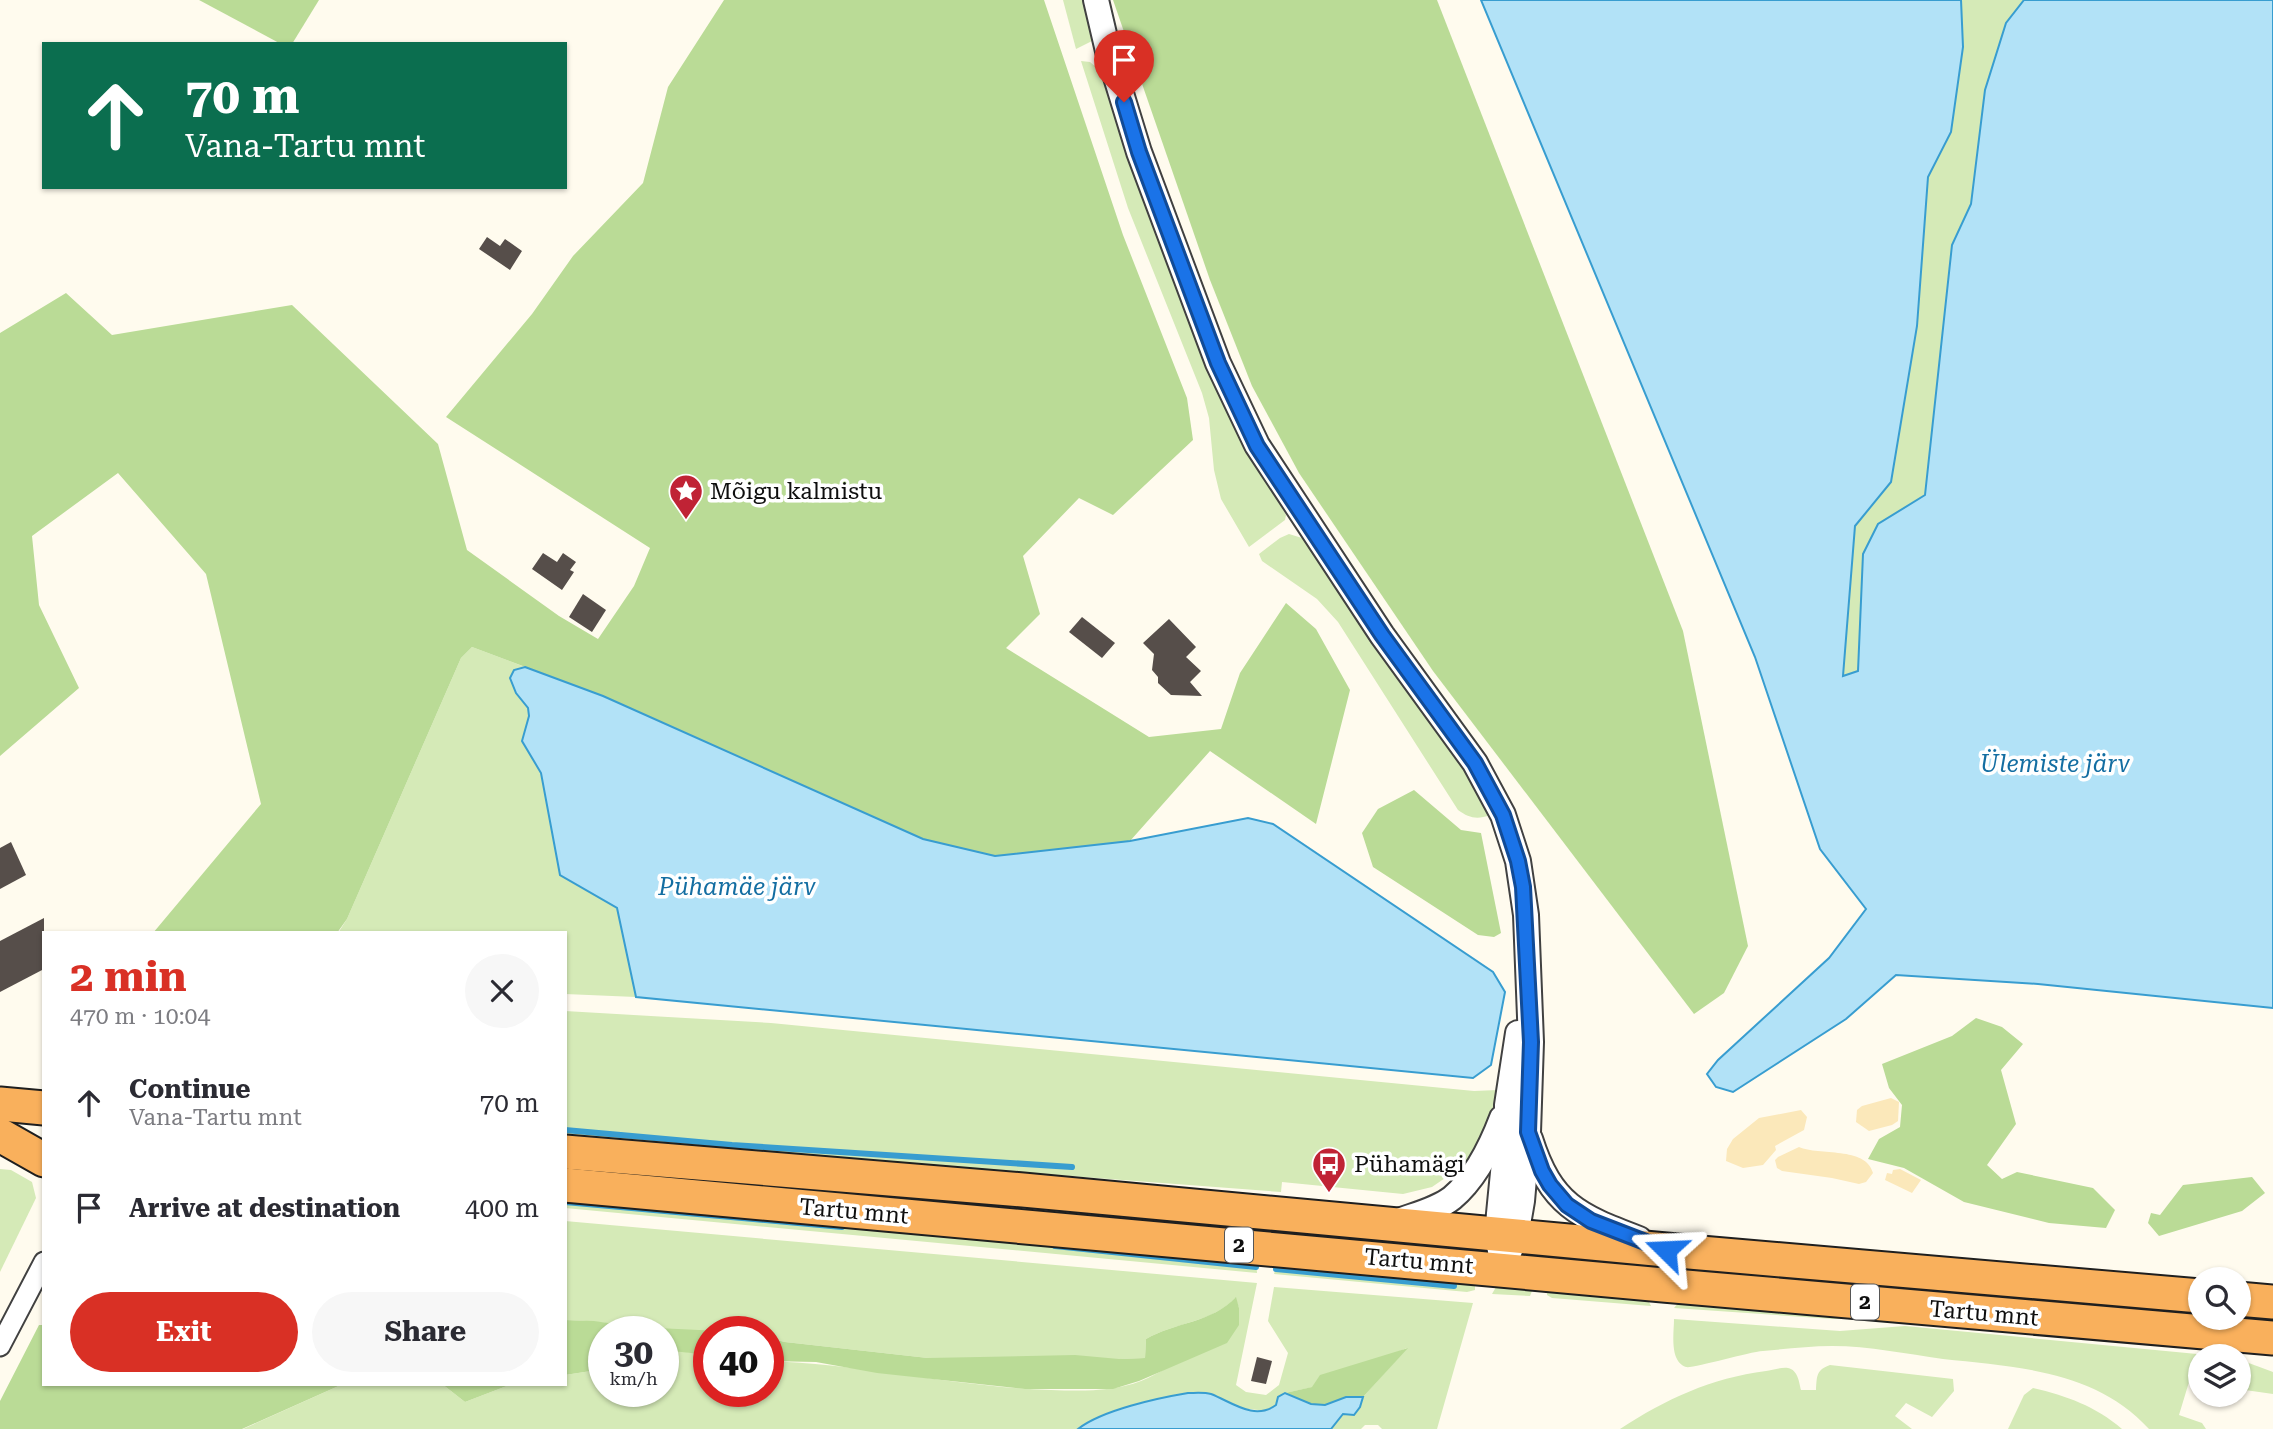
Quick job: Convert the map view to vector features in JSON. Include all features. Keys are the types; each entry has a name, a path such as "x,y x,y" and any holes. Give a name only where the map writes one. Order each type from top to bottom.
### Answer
{"highway":[{"path":"0,1104 42,1108"},
{"path":"0,1134 42,1138"},
{"path":"0,1134 42,1159"},
{"name":"Tartu mnt","path":"567,1152 1023,1190 2188,1295"},
{"name":"Tartu mnt","path":"567,1185 2273,1338"},
{"path":"2251,1300 2273,1303"}],"street":[{"path":"1096,0 1108,51 1139,152 1218,363 1257,446 1382,635 1475,763 1503,815 1518,861 1523,887 1531,1042 1522,1201 1507,1235"},
{"path":"1502,1269 1507,1235 1507,1105 1527,965"},
{"path":"1392,1224 1450,1199 1467,1183 1496,1134 1507,1105"},
{"path":"1528,1132 1542,1171 1567,1205 1591,1221 1666,1250"},
{"path":"0,1346 42,1266"}],"green space":[{"path":"199,0 319,0 293,42 277,42"},
{"path":"724,0 1044,0 1123,235 1187,398 1193,440 1113,515 1079,498 1023,556 1040,614 1006,648 1149,737 1221,729 1240,673 1286,603 1316,629 1350,690 1316,824 1210,751 1130,841 996,856 923,839 603,696 472,647 461,658 347,919 338,931 155,931 261,804 206,574 118,473 32,536 39,605 79,688 0,756 0,333 66,293 112,335 292,305 438,444 467,550 559,616 598,639 634,586 650,548 446,417 532,314 573,256 643,183 668,87"},
{"path":"1063,0 1085,0 1094,33 1092,41 1076,49"},
{"path":"1113,0 1437,0 1683,631 1748,946 1724,993 1694,1014 1433,671 1299,473 1252,386 1210,280"},
{"path":"1961,0 2024,0 2006,23 1985,90 1971,204 1952,245 1925,496 1878,524 1863,554 1858,671 1842,676 1855,525 1891,482 1917,326 1928,177 1951,132 1963,47"},
{"path":"1081,61 1090,62 1103,73 1255,460 1286,515 1285,520 1249,547 1221,499 1214,470 1209,418 1202,393 1128,208"},
{"path":"1289,534 1302,538 1462,765 1490,815 1473,817 1458,810 1338,622 1317,599 1262,561 1259,554"},
{"path":"472,647 525,667 514,670 516,693 528,708 529,716 522,741 541,773 560,875 618,907 636,997 567,994 567,931 339,931 347,919 461,658"},
{"path":"1414,790 1461,830 1481,833 1501,933 1494,937 1478,935 1373,867 1362,833 1378,809"},
{"path":"567,1011 771,1023 1474,1091 1498,1090 1491,1117 1469,1167 1460,1161 1448,1176 1432,1187 1403,1194 1282,1182 1281,1192 567,1138"},
{"path":"1976,1018 2002,1027 2023,1044 2001,1070 2016,1124 1987,1165 2002,1179 2017,1172 2093,1188 2115,1210 2106,1228 2049,1223 1964,1202 1904,1168 1868,1159 1879,1139 1900,1127 1902,1105 1889,1088 1882,1064 1952,1036"},
{"path":"0,1169 11,1170 32,1182 36,1198 0,1272"},
{"path":"2252,1177 2265,1193 2242,1211 2159,1236 2148,1223 2151,1213 2160,1215 2183,1185"},
{"path":"567,1198 1256,1260 1257,1273 567,1208"},
{"path":"567,1221 1257,1283 1236,1385 1246,1392 1266,1395 1279,1385 1288,1353 1268,1321 1274,1287 1473,1303 1437,1429 1382,1429 1378,1425 1365,1425 1361,1429 1331,1429 1343,1414 1354,1414 1363,1397 1407,1348 1313,1387 1285,1393 1278,1397 1276,1405 1268,1411 1238,1408 1209,1393 1083,1425 1078,1429 243,1429 339,1386 445,1386 465,1402 507,1386 567,1386 567,1375 588,1371 588,1407 679,1407 679,1351 693,1353 693,1407 784,1407 784,1362 1015,1388 1074,1391 1108,1389 1141,1381 1168,1367 1193,1349 1239,1308 1235,1298 1215,1313 1157,1333 1146,1339 1145,1358 928,1358 785,1342 784,1316 693,1316 693,1331 679,1330 679,1316 588,1316 588,1321 567,1320"},
{"path":"1551,1252 1657,1261 1655,1272 1551,1262"},
{"path":"1674,1262 2188,1306 2188,1317 1673,1273"},
{"path":"1277,1265 1470,1282 1475,1286 1475,1290 1467,1292 1274,1274"},
{"path":"1501,1284 1534,1286 1530,1296 1492,1294"},
{"path":"1547,1287 1647,1298 1651,1306 1552,1298 1547,1295"},
{"path":"1236,1297 1239,1325 1227,1343 1139,1381 1113,1389 1025,1389 877,1373 816,1362 784,1361 784,1342 928,1358 1075,1355 1119,1359 1145,1358 1146,1339 1205,1317 1226,1306"},
{"path":"1680,1301 1883,1319 1833,1319 1674,1308"},
{"path":"2251,1311 2273,1313 2273,1324 2251,1322"},
{"path":"1674,1319 1840,1331 1905,1326 2188,1353 2188,1385 2179,1415 2202,1423 2206,1429 2149,1429 2128,1409 2105,1394 2080,1383 2026,1369 1846,1346 1756,1352 1686,1367 1677,1359 1673,1339"},
{"path":"567,1320 588,1321 588,1371 567,1375"},
{"path":"39,1325 42,1325 42,1386 339,1386 242,1429 0,1429 0,1401"},
{"path":"679,1329 693,1330 693,1353 679,1352"},
{"path":"1408,1348 1363,1397 1346,1397 1326,1405 1311,1404 1285,1393 1312,1387 1320,1375"},
{"path":"2251,1364 2273,1372 2273,1394 2251,1391"},
{"path":"1830,1365 1953,1379 1954,1391 1932,1417 1906,1403 1895,1416 1912,1429 1620,1429 1654,1408 1690,1391 1746,1374 1788,1368 1796,1374 1801,1390 1816,1390 1818,1374"},
{"path":"445,1386 507,1386 465,1402"},
{"path":"2033,1388 2080,1403 2122,1429 2008,1429 2024,1395"}],"sand":[{"path":"1891,1098 1899,1102 1898,1121 1869,1131 1856,1122 1857,1110 1862,1106"},
{"path":"1801,1110 1807,1117 1804,1130 1775,1146 1776,1150 1763,1165 1743,1168 1726,1161 1727,1149 1733,1139 1759,1118"},
{"path":"1799,1147 1852,1155 1869,1164 1873,1173 1866,1182 1859,1184 1777,1168 1775,1160 1778,1157"},
{"path":"1900,1169 1921,1180 1912,1193 1885,1180 1887,1173 1892,1174 1893,1170"}],"water":[{"name":"Ülemiste järv","path":"1481,0 1961,0 1963,47 1951,132 1928,177 1917,326 1891,482 1855,526 1843,676 1858,671 1863,554 1878,524 1925,495 1952,245 1971,204 1985,90 2006,23 2024,0 2273,0 2273,1008 2038,984 1896,975 1846,1019 1733,1092 1716,1087 1707,1074 1718,1060 1829,958 1866,909 1820,849 1755,657"},
{"name":"Pühamäe järv","path":"525,667 603,696 923,839 995,856 1130,841 1248,818 1273,824 1493,972 1505,992 1491,1065 1473,1078 636,997 617,908 560,875 541,773 522,741 529,716 528,708 516,693 510,678 514,670"},
{"path":"1188,1393 1211,1394 1251,1411 1260,1411 1276,1405 1278,1397 1285,1393 1311,1404 1325,1405 1346,1397 1363,1397 1354,1415 1343,1414 1331,1429 1078,1429 1115,1411"}],"building":[{"path":"487,237 500,246 505,239 522,251 510,270 479,249"},
{"path":"543,553 557,562 563,553 576,562 570,570 574,572 562,590 532,569"},
{"path":"583,594 606,610 592,632 569,617"},
{"path":"1082,617 1115,643 1102,658 1069,632"},
{"path":"1169,619 1196,647 1186,657 1201,671 1190,682 1202,696 1171,695 1158,683 1158,677 1152,670 1154,654 1143,643"},
{"path":"11,842 26,875 0,889 0,848"},
{"path":"44,918 42,970 0,992 0,941"},
{"path":"1257,1357 1272,1361 1266,1384 1251,1381"}],"waterway":[{"path":"567,1130 732,1145 1072,1167"},
{"path":"567,1202 842,1227"},
{"path":"1055,1246 1256,1267"},
{"path":"1276,1269 1454,1286"}],"place":[{"name":"Mõigu kalmistu","path":"686,521"},
{"name":"Pühamägi","path":"1329,1194"}],"route":[{"path":"1124,102 1139,152 1218,363 1257,446 1382,635 1475,763 1503,815 1518,861 1523,887 1531,1042 1528,1132 1542,1171 1567,1205 1591,1221 1666,1250"}]}
